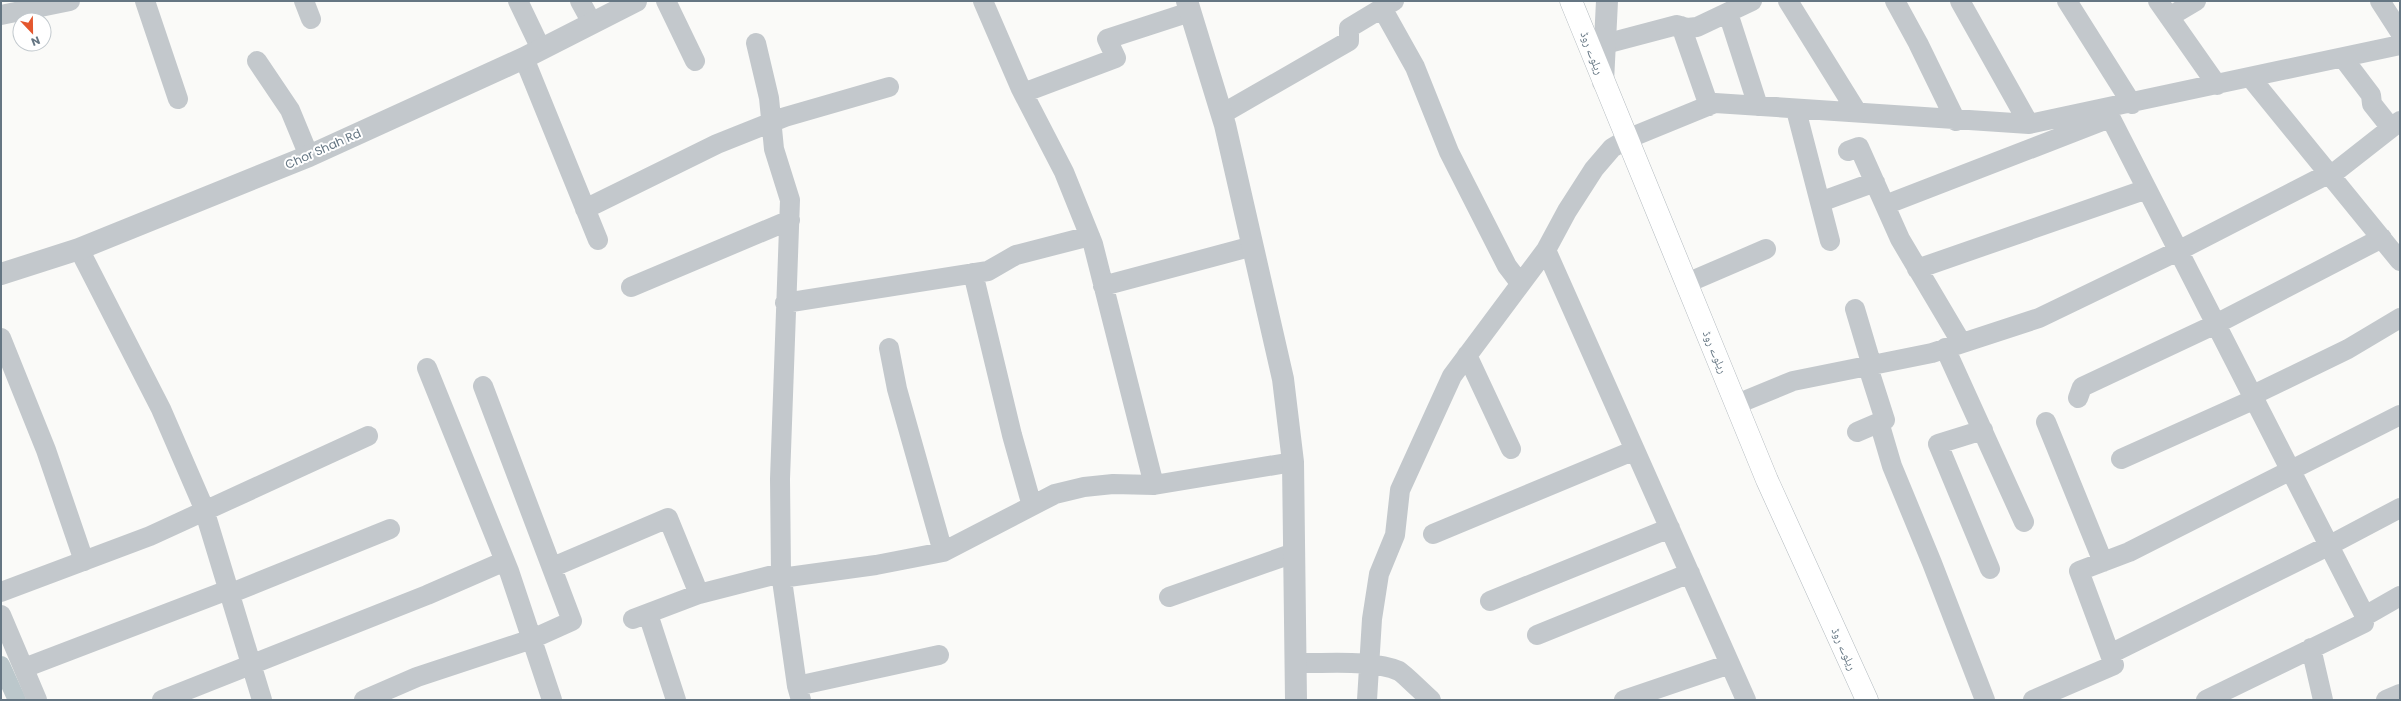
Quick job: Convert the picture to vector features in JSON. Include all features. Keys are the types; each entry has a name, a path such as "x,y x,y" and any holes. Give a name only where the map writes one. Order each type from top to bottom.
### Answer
{"main road":[{"name":"ریلوے روڈ","path":"1571,1 1767,480 1867,700"}],"street":[{"path":"1,15 70,1"},
{"path":"145,1 178,99"},
{"path":"304,1 311,20"},
{"path":"518,1 532,53 598,240"},
{"path":"580,1 592,23"},
{"name":"Chor Shah Rd","path":"1,274 79,249 309,156 532,53 636,1"},
{"path":"666,1 695,61"},
{"path":"983,1 1023,93 1064,172 1090,236 1116,328 1154,485"},
{"path":"1603,82 1607,1"},
{"path":"1605,44 1654,30 1681,26 1697,27 1752,1"},
{"path":"1788,1 1857,112"},
{"path":"1895,1 1918,43 1956,121"},
{"path":"1960,1 2029,124"},
{"path":"2068,1 2132,104"},
{"path":"2196,1 2164,9 2217,85"},
{"path":"2380,1 2400,32"},
{"path":"1222,114 1349,41 1349,28 1388,5 1449,152 1507,266 1520,283"},
{"path":"1023,93 1116,58 1107,39 1189,7 1222,114 1254,246 1283,379 1293,462 1296,700"},
{"path":"1728,13 1758,106"},
{"path":"1681,26 1709,106"},
{"path":"756,43 770,98 770,123 774,149 790,200 790,252 785,303 780,479 781,576 799,693 939,655"},
{"path":"1885,204 2132,104 2250,77 2400,46"},
{"path":"1737,404 1794,381 1870,367 1953,345 2039,318 2178,251 2329,175 2395,124 2372,104 2371,95 2343,58"},
{"path":"258,61 290,110 309,156"},
{"path":"2250,77 2329,175 2390,239 2400,261"},
{"path":"586,209 717,144 770,123 889,87"},
{"path":"1368,700 1372,619 1379,574 1395,535 1400,490 1452,376 1546,250 1567,211 1594,169 1612,148 1627,139 1715,103 1796,110 1857,112 1956,121 2029,124 2108,114"},
{"path":"1796,110 1830,241"},
{"path":"2108,114 2366,616 2364,623 2206,700"},
{"path":"1848,151 1859,147 1900,239 1917,269 1953,345 1983,430 2024,522"},
{"path":"1820,202 1875,182"},
{"path":"1917,269 2147,189"},
{"path":"631,287 790,220"},
{"path":"785,303 988,271 1016,255 1090,236"},
{"path":"2078,398 2082,387 2216,324 2390,239"},
{"path":"1103,286 1254,246"},
{"path":"79,249 161,409 205,512 250,666 262,700"},
{"path":"1687,283 1766,249"},
{"path":"1546,250 1746,700"},
{"path":"973,273 1012,435 1032,506"},
{"path":"1855,309 1884,420 1856,432"},
{"path":"2121,460 2254,397 2348,349 2400,318"},
{"path":"1,338 46,450 84,561"},
{"path":"889,348 897,389 943,552"},
{"path":"1467,355 1511,449"},
{"path":"427,368 505,561 552,700"},
{"path":"364,700 417,677 532,639 572,621 483,386"},
{"path":"2034,700 2114,665 2079,571 2130,552 2400,415"},
{"path":"1879,422 1892,466 1932,563 1984,700"},
{"path":"2046,422 2103,562"},
{"path":"1983,430 1938,444 1990,569"},
{"path":"1,592 150,536 368,436"},
{"path":"1433,534 1635,450"},
{"path":"676,700 641,617 699,594 781,576 943,552 1055,494 1084,486 1114,484 1154,485 1293,462"},
{"path":"2110,654 2330,545 2400,508"},
{"path":"552,567 668,518 699,594"},
{"path":"1490,601 1670,528"},
{"path":"24,668 228,592 390,529"},
{"path":"1169,597 1294,553"},
{"path":"162,700 427,595 505,561"},
{"path":"1537,635 1690,573"},
{"path":"2366,616 2399,600"},
{"path":"1,615 37,700"},
{"path":"2311,648 2323,700"},
{"path":"1295,663 1370,665 1401,672 1431,700"},
{"path":"1624,700 1665,694 1730,664"},
{"path":"2386,700 2400,694"}],"waterway":[{"path":"1,665 17,700"}]}
